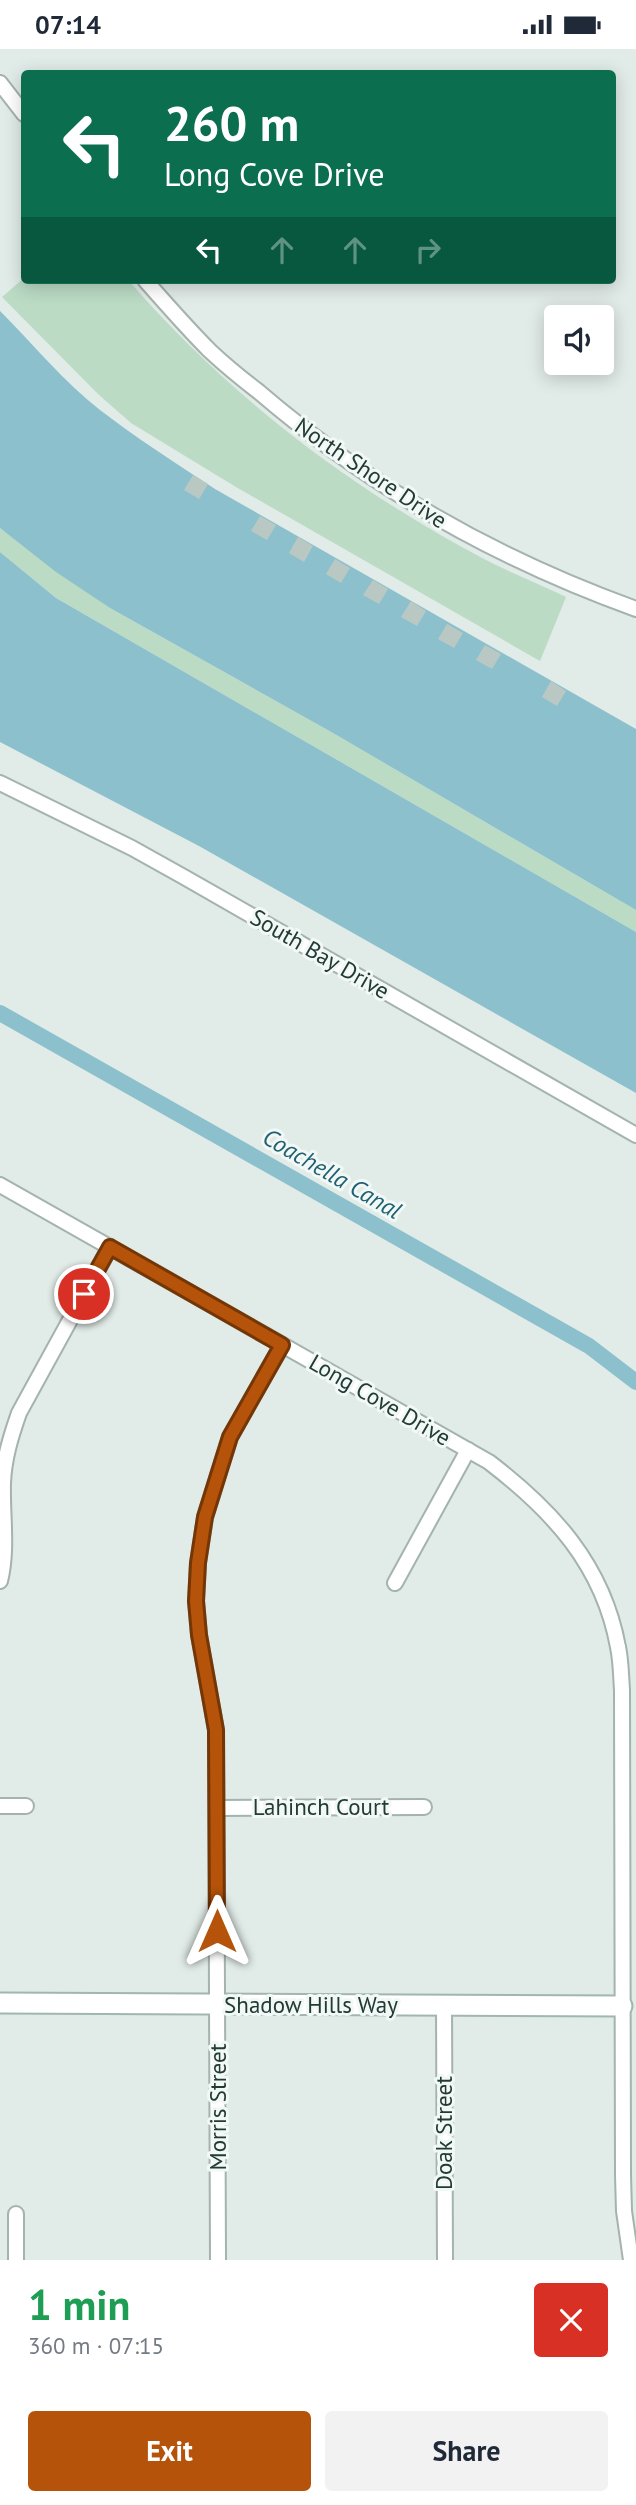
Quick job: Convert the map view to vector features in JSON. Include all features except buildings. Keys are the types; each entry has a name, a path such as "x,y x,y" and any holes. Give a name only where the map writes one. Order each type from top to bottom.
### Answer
{"street":[{"path":"0,83 21,110"},
{"name":"North Shore Drive","path":"149,284 211,352 312,437 387,488 504,555 561,581 636,609"},
{"name":"South Bay Drive","path":"0,783 184,877 636,1135"},
{"name":"Long Cove Drive","path":"0,1185 489,1462 547,1511 572,1540 594,1577 610,1613 619,1648 622,1690 623,2187 631,2260"},
{"path":"0,1581 4,1566 3,1484 10,1437 19,1413 110,1247"},
{"name":"Morris Street","path":"218,2260 216,1730 199,1635 196,1601 198,1563 205,1517 230,1437 282,1345"},
{"path":"396,1583 468,1450"},
{"path":"0,1807 26,1806"},
{"name":"Lahinch Court","path":"217,1808 424,1807"},
{"name":"Shadow Hills Way","path":"0,2003 622,2006"},
{"name":"Doak Street","path":"444,2005 444,2260"},
{"path":"16,2214 16,2260"}],"green space":[{"path":"21,281 21,284 132,284 207,363 293,436 338,469 434,531 494,564 566,597 540,661 236,487 131,423 98,394 2,297"},
{"path":"0,528 110,608 333,733 636,910 636,932 56,598 0,552"}],"water":[{"path":"0,311 86,399 215,489 636,729 636,910 333,733 110,608 56,572 0,528"},
{"path":"0,552 56,598 636,932 636,1093 199,846 0,742"}],"waterway":[{"name":"Coachella Canal","path":"0,1013 589,1346 636,1382"}],"route":[{"path":"84,1294 110,1247 282,1345 230,1437 205,1517 198,1563 196,1601 199,1635 216,1730 217,1931"}]}
